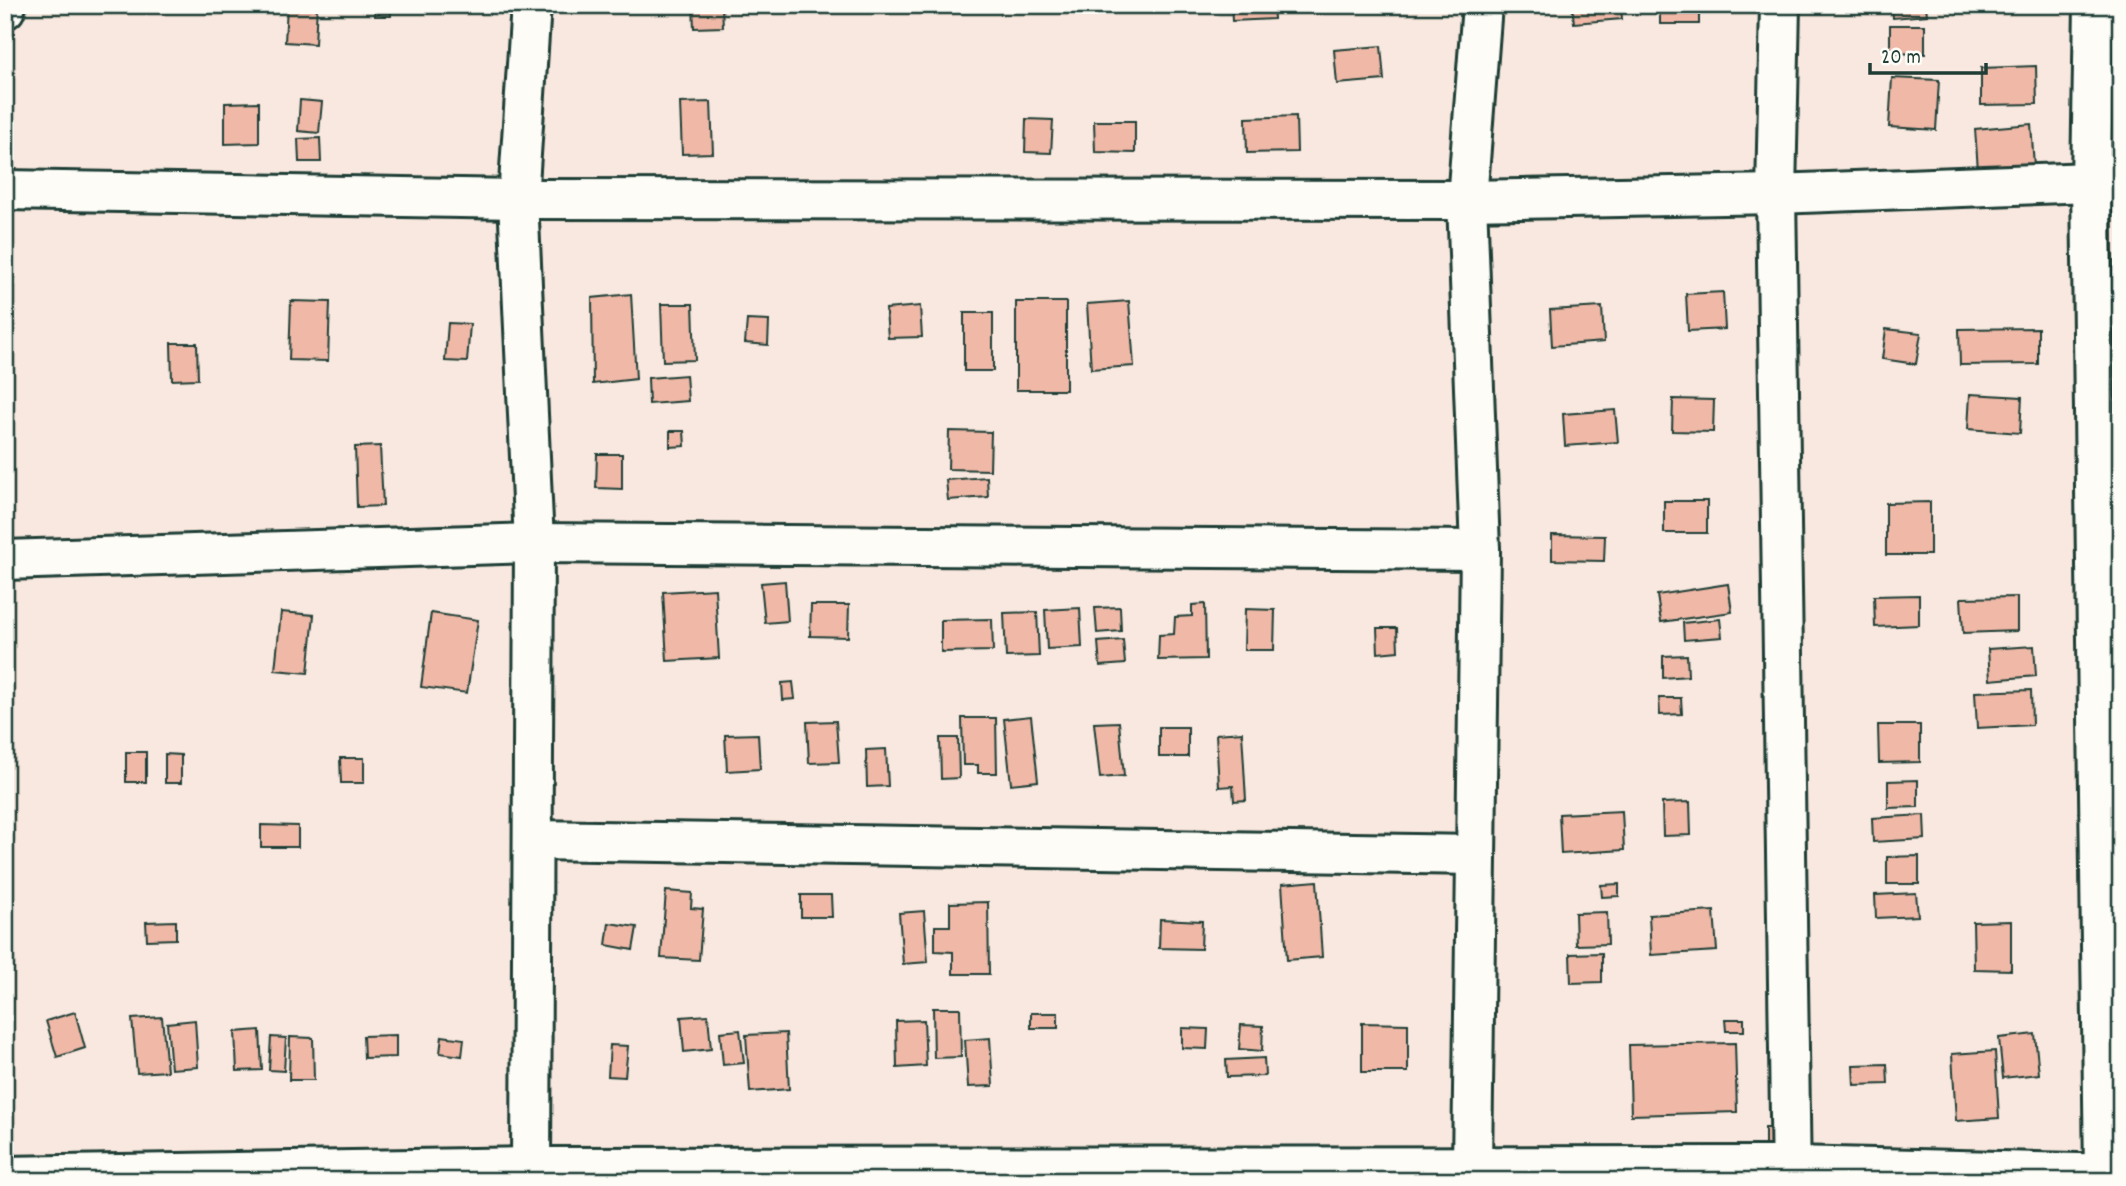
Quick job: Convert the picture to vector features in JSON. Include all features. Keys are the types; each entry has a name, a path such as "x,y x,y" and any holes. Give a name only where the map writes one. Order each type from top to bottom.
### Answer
{"street":[{"path":"531,5 518,199 534,543 531,1167"},
{"path":"1472,1167 1480,550 1467,200 1482,5"},
{"path":"1780,5 1776,194 1791,1173"},
{"path":"5,1176 531,1167 1472,1167 1791,1173 2113,1174 2106,183 2094,5"},
{"path":"5,190 518,199 1467,200 1776,194 2106,183"},
{"path":"5,560 534,543 1480,550"},
{"path":"533,839 1476,855"}],"building":[{"path":"287,5 317,5 315,44 285,42"},
{"path":"374,5 391,5 391,16 375,16"},
{"path":"693,5 722,5 723,27 694,28"},
{"path":"1084,5 1116,5 1117,9 1084,9"},
{"path":"1231,5 1273,5 1274,19 1232,21"},
{"path":"1572,5 1621,5 1622,19 1574,23"},
{"path":"1660,5 1699,5 1699,24 1660,24"},
{"path":"1892,5 1926,5 1927,15 1893,18"},
{"path":"1890,25 1925,25 1925,54 1890,53"},
{"path":"1381,46 1384,80 1337,84 1334,50"},
{"path":"2036,66 2037,104 1981,105 1981,68"},
{"path":"1892,78 1939,80 1936,130 1889,127"},
{"path":"300,100 322,102 319,133 298,131"},
{"path":"259,102 259,143 225,144 225,103"},
{"path":"711,102 713,153 682,154 680,103"},
{"path":"1296,116 1297,152 1247,153 1246,118"},
{"path":"1026,119 1053,120 1051,153 1025,152"},
{"path":"1094,121 1135,121 1135,153 1095,152"},
{"path":"2031,124 2034,166 1978,170 1975,129"},
{"path":"320,138 321,162 299,162 298,139"},
{"path":"1723,292 1725,329 1688,331 1686,294"},
{"path":"631,294 636,379 593,384 592,298"},
{"path":"291,301 330,302 328,361 289,360"},
{"path":"1129,301 1134,366 1091,369 1087,304"},
{"path":"1016,302 1066,302 1066,390 1016,390"},
{"path":"661,304 693,304 695,360 663,361"},
{"path":"920,306 922,337 888,338 886,309"},
{"path":"1602,307 1604,342 1552,346 1550,310"},
{"path":"964,313 993,313 993,371 964,371"},
{"path":"747,320 769,321 768,345 745,343"},
{"path":"448,323 470,324 467,362 445,361"},
{"path":"2038,328 2038,364 1960,365 1959,329"},
{"path":"1886,329 1921,333 1916,364 1882,359"},
{"path":"171,343 197,343 198,379 172,380"},
{"path":"686,375 688,401 649,404 648,378"},
{"path":"1970,394 2022,397 2020,433 1968,429"},
{"path":"1673,399 1714,400 1713,432 1672,431"},
{"path":"1615,410 1618,442 1565,446 1563,414"},
{"path":"670,431 684,431 685,446 670,447"},
{"path":"949,431 991,432 990,470 948,469"},
{"path":"380,446 383,506 357,507 355,447"},
{"path":"597,454 622,454 622,489 596,488"},
{"path":"987,477 988,497 948,500 946,480"},
{"path":"1664,501 1707,501 1707,533 1664,533"},
{"path":"1930,502 1930,555 1886,555 1886,503"},
{"path":"1552,535 1605,536 1604,561 1552,560"},
{"path":"785,581 788,621 765,623 761,583"},
{"path":"1728,584 1732,612 1661,622 1657,595"},
{"path":"715,589 719,658 667,661 663,592"},
{"path":"1919,595 1919,625 1875,627 1874,596"},
{"path":"2017,597 2017,631 1963,633 1961,598"},
{"path":"1205,604 1206,659 1158,660 1159,635 1174,634 1175,617 1192,616 1192,605"},
{"path":"811,605 849,605 848,637 810,636"},
{"path":"1120,607 1121,631 1097,633 1095,608"},
{"path":"1080,608 1082,647 1047,649 1045,610"},
{"path":"1245,609 1275,610 1274,650 1244,650"},
{"path":"281,612 314,615 308,673 275,670"},
{"path":"1037,612 1039,656 1006,657 1004,613"},
{"path":"431,613 478,620 467,693 421,687"},
{"path":"992,619 993,651 941,652 941,620"},
{"path":"1720,619 1722,637 1684,640 1683,623"},
{"path":"1377,628 1397,628 1398,651 1378,653"},
{"path":"1123,640 1125,664 1100,666 1098,642"},
{"path":"2034,646 2036,676 1990,680 1988,649"},
{"path":"1687,655 1688,676 1663,678 1663,656"},
{"path":"793,682 795,699 783,700 782,683"},
{"path":"2031,690 2032,725 1977,728 1975,692"},
{"path":"1659,698 1681,698 1682,714 1660,715"},
{"path":"1031,716 1038,781 1011,784 1004,719"},
{"path":"962,718 996,718 997,773 978,773 978,765 963,765"},
{"path":"836,721 839,762 809,763 807,722"},
{"path":"1119,722 1124,776 1100,778 1094,723"},
{"path":"1878,725 1920,725 1920,762 1879,763"},
{"path":"1159,727 1188,727 1188,757 1159,757"},
{"path":"1242,732 1246,800 1234,801 1233,786 1219,787 1216,734"},
{"path":"758,734 760,769 727,771 725,735"},
{"path":"940,738 958,738 959,778 941,779"},
{"path":"886,749 888,786 867,787 866,750"},
{"path":"126,752 146,752 146,782 126,782"},
{"path":"165,754 181,755 181,783 165,783"},
{"path":"340,758 364,758 364,783 341,783"},
{"path":"1918,780 1918,807 1888,808 1888,781"},
{"path":"1690,802 1691,835 1663,836 1662,803"},
{"path":"1622,811 1624,850 1561,854 1559,814"},
{"path":"1924,815 1925,839 1873,842 1872,818"},
{"path":"261,825 298,826 298,847 261,847"},
{"path":"1919,856 1919,884 1887,884 1887,857"},
{"path":"1317,881 1322,957 1287,960 1282,884"},
{"path":"1619,884 1619,896 1602,897 1601,885"},
{"path":"666,891 692,893 691,908 703,909 699,960 661,958"},
{"path":"1916,893 1918,916 1876,918 1875,895"},
{"path":"801,895 831,895 832,917 801,917"},
{"path":"988,902 989,974 953,974 953,952 935,951 935,926 950,926 950,903"},
{"path":"924,911 928,962 903,964 899,913"},
{"path":"1714,911 1717,951 1651,955 1649,915"},
{"path":"1607,912 1608,944 1576,945 1575,913"},
{"path":"1160,919 1202,921 1201,949 1159,948"},
{"path":"176,921 176,939 147,940 146,922"},
{"path":"2011,921 2011,970 1974,969 1973,922"},
{"path":"609,923 637,927 633,950 606,945"},
{"path":"1602,953 1602,982 1571,983 1570,954"},
{"path":"933,1008 960,1008 961,1057 934,1058"},
{"path":"75,1012 85,1048 57,1057 46,1021"},
{"path":"1031,1013 1058,1013 1058,1028 1031,1028"},
{"path":"708,1015 711,1049 684,1052 681,1017"},
{"path":"162,1017 167,1071 137,1073 132,1019"},
{"path":"1725,1019 1744,1019 1744,1031 1726,1031"},
{"path":"195,1020 198,1067 171,1069 167,1023"},
{"path":"924,1020 926,1066 897,1068 896,1021"},
{"path":"1362,1023 1408,1024 1408,1072 1362,1072"},
{"path":"1241,1025 1263,1026 1262,1051 1239,1049"},
{"path":"1182,1028 1208,1029 1207,1049 1182,1048"},
{"path":"260,1030 262,1070 237,1071 235,1032"},
{"path":"740,1030 744,1063 723,1065 720,1032"},
{"path":"786,1033 789,1089 750,1092 746,1035"},
{"path":"2035,1034 2039,1074 2003,1078 1999,1038"},
{"path":"396,1035 396,1057 364,1058 363,1036"},
{"path":"442,1036 464,1039 462,1056 440,1053"},
{"path":"271,1037 286,1038 284,1071 269,1070"},
{"path":"290,1037 313,1038 314,1080 289,1080"},
{"path":"990,1038 993,1086 968,1087 965,1040"},
{"path":"1735,1043 1737,1112 1631,1115 1629,1045"},
{"path":"610,1045 628,1046 625,1077 608,1076"},
{"path":"1995,1051 1999,1118 1956,1121 1952,1054"},
{"path":"1264,1058 1265,1076 1227,1077 1226,1060"},
{"path":"1887,1064 1888,1084 1854,1085 1853,1065"},
{"path":"1765,1128 1779,1128 1780,1151 1765,1151"}]}
